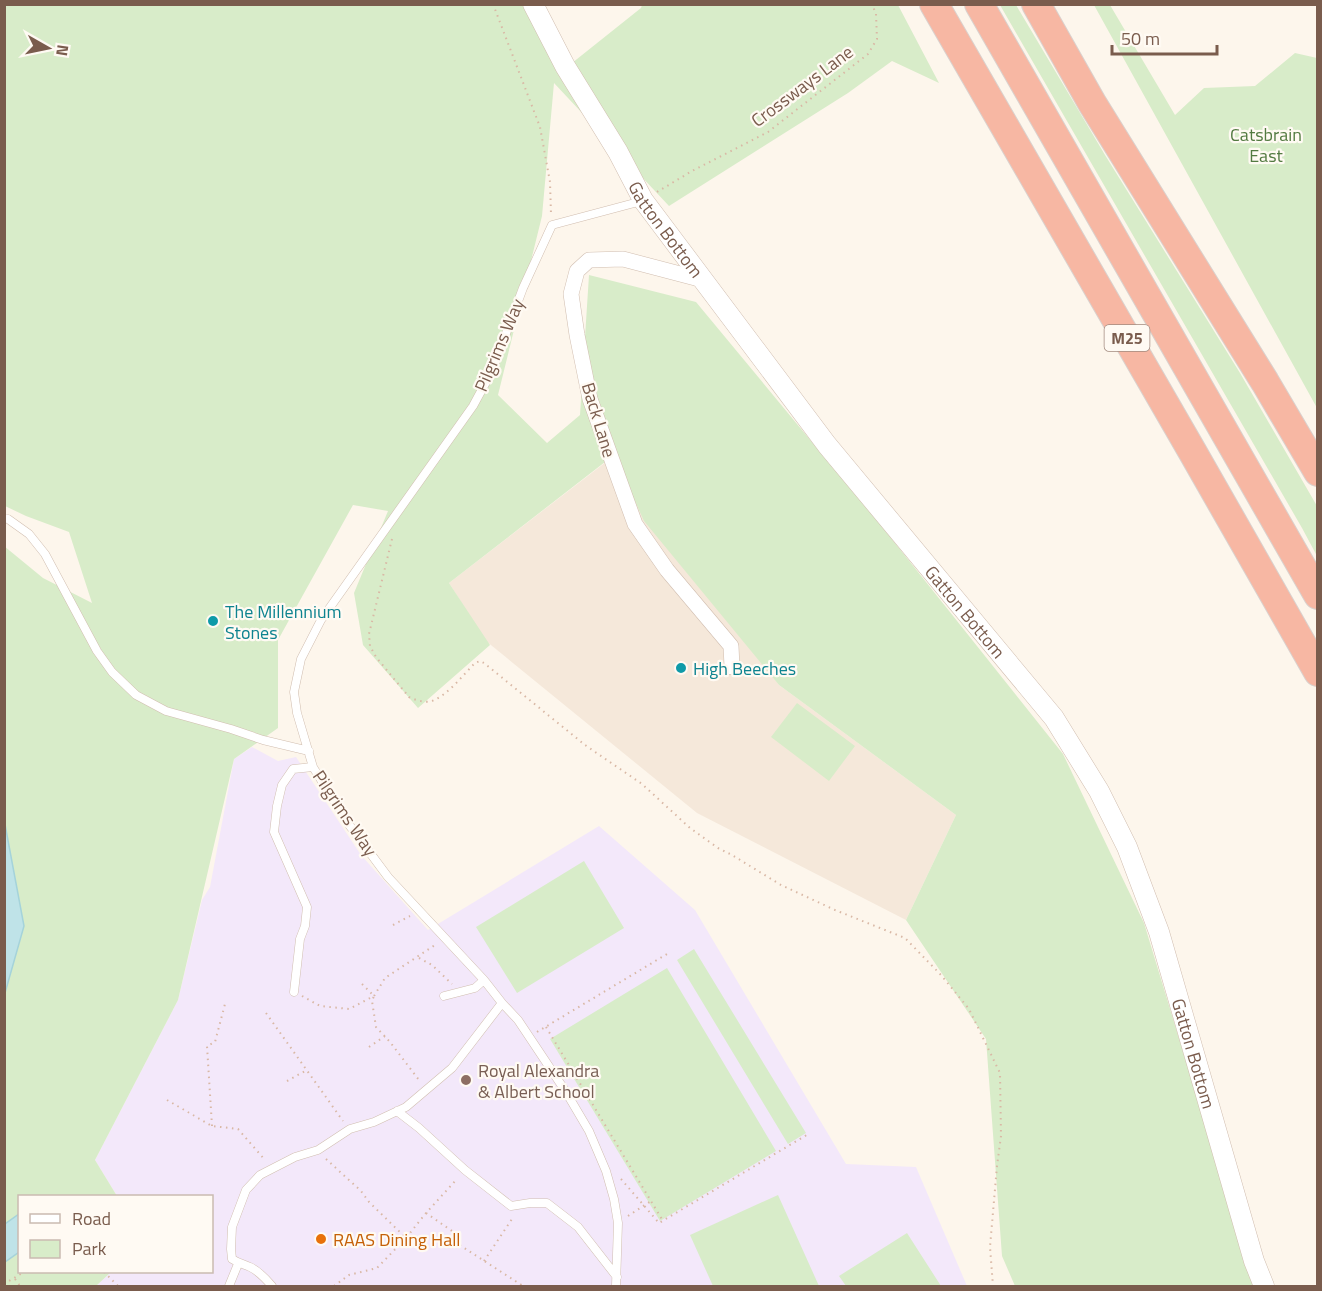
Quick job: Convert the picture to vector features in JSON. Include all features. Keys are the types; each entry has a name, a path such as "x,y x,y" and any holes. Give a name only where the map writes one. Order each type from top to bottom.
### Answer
{"highway":[{"name":"M25","path":"934,4 1317,672"},
{"name":"M25","path":"979,4 1317,595"},
{"path":"1036,4 1092,103 1265,382 1317,472"},
{"path":"1049,4 1092,103"}],"street":[{"name":"Gatton Bottom","path":"532,4 565,66 618,152 643,200 827,445 1054,718 1099,791 1127,848 1160,932 1254,1261 1264,1287"},
{"name":"Back Lane","path":"703,280 623,259 589,260 577,271 571,294 576,335 590,399 635,524 667,570 731,646 732,667"}],"lane":[{"path":"552,225 643,200"},
{"name":"Pilgrims Way","path":"552,225 523,288 492,371 473,406 321,620 301,660 294,692 297,712 313,767 346,822 388,877 518,1020 589,1131 606,1171 614,1199 618,1223 616,1287"},
{"path":"4,518 28,534 45,554 97,651 112,672 136,695 166,711 309,751"},
{"path":"294,992 300,939 307,907 274,832 282,785 293,769 313,767"},
{"path":"444,996 475,988 484,980"},
{"path":"272,1287 265,1278 250,1267 238,1264 232,1259 232,1227 246,1190 260,1175 272,1168 295,1157 318,1150 350,1129 374,1122 406,1107 452,1068 502,1003"},
{"path":"397,1111 511,1206 547,1203 578,1227 617,1277"},
{"path":"229,1287 238,1264"}],"path":[{"path":"493,4 540,127 550,182 552,225"},
{"name":"Crossways Lane","path":"643,200 692,171 768,132 868,54 877,39 876,14 872,4"},
{"path":"398,510 369,634 370,646 376,657 409,697 430,702 445,692 475,663 484,663 585,745 642,784 690,828 718,848 781,885 905,938 969,1009 999,1073 1001,1136 990,1247 993,1287"},
{"path":"393,925 420,911"},
{"path":"426,1090 376,1027 372,1001 385,978 445,938"},
{"path":"530,1036 667,954"},
{"path":"418,957 432,965 461,992"},
{"path":"362,984 374,996"},
{"path":"294,992 320,1006 349,1009 374,996"},
{"path":"212,1126 207,1046 215,1042 225,1004"},
{"path":"266,1013 350,1129"},
{"path":"546,1027 663,1221"},
{"path":"369,1047 385,1036"},
{"path":"287,1081 307,1070"},
{"path":"167,1100 212,1126 238,1129 272,1168"},
{"path":"621,1180 659,1223 810,1133"},
{"path":"318,1150 406,1238"},
{"path":"334,1287 349,1275 377,1268 465,1170"},
{"path":"618,1223 651,1201"},
{"path":"484,1261 521,1204"},
{"path":"426,1213 452,1231 458,1244 523,1287"},
{"path":"4,1284 22,1273"},
{"path":"105,1273 118,1287"},
{"path":"14,1278 20,1287"}],"shaded area":[{"path":"615,455 779,685 956,815 906,920 697,813 486,641 449,583"},
{"name":"Royal Alexandra & Albert School","path":"252,747 278,761 296,757 361,855 428,930 599,826 695,910 846,1164 916,1167 967,1286 96,1286 110,1273 213,1273 213,1195 116,1195 95,1160 178,1000 202,900 210,887 234,759"}],"green space":[{"path":"5,5 529,5 562,71 642,5 898,5 939,83 892,61 848,93 669,206 554,83 542,216 498,395 547,443 580,415 589,275 696,302 879,523 1063,754 1144,923 1254,1286 1015,1286 1002,1256 986,1039 906,920 956,815 779,685 644,521 614,455 449,583 490,645 418,708 363,645 354,593 388,511 353,505 278,640 278,728 234,759 178,1000 95,1160 116,1195 18,1195 18,1273 110,1273 96,1286 5,1286 4,546 43,578 92,603 69,532 5,506"},
{"path":"1000,5 1016,5 1105,155 1240,373 1317,506 1317,556 1302,528"},
{"name":"Catsbrain East","path":"1094,5 1110,5 1175,115 1204,88 1255,86 1295,53 1317,58 1317,408"},
{"path":"797,703 855,746 829,781 771,737"},
{"path":"584,861 624,928 517,993 476,927"},
{"path":"694,949 806,1133 788,1144 677,960"},
{"path":"667,968 776,1151 660,1221 550,1039"},
{"path":"778,1195 819,1286 713,1286 690,1235"},
{"path":"907,1233 941,1286 846,1286 839,1276"}],"water":[{"path":"4,819 24,926 5,993 4,993"},
{"path":"18,1215 18,1253 5,1262 5,1224"}],"place":[{"name":"The Millennium Stones","path":"213,621"},
{"name":"High Beeches","path":"681,668"},
{"name":"Royal Alexandra & Albert School","path":"466,1080"},
{"name":"RAAS Dining Hall","path":"321,1239"}]}
